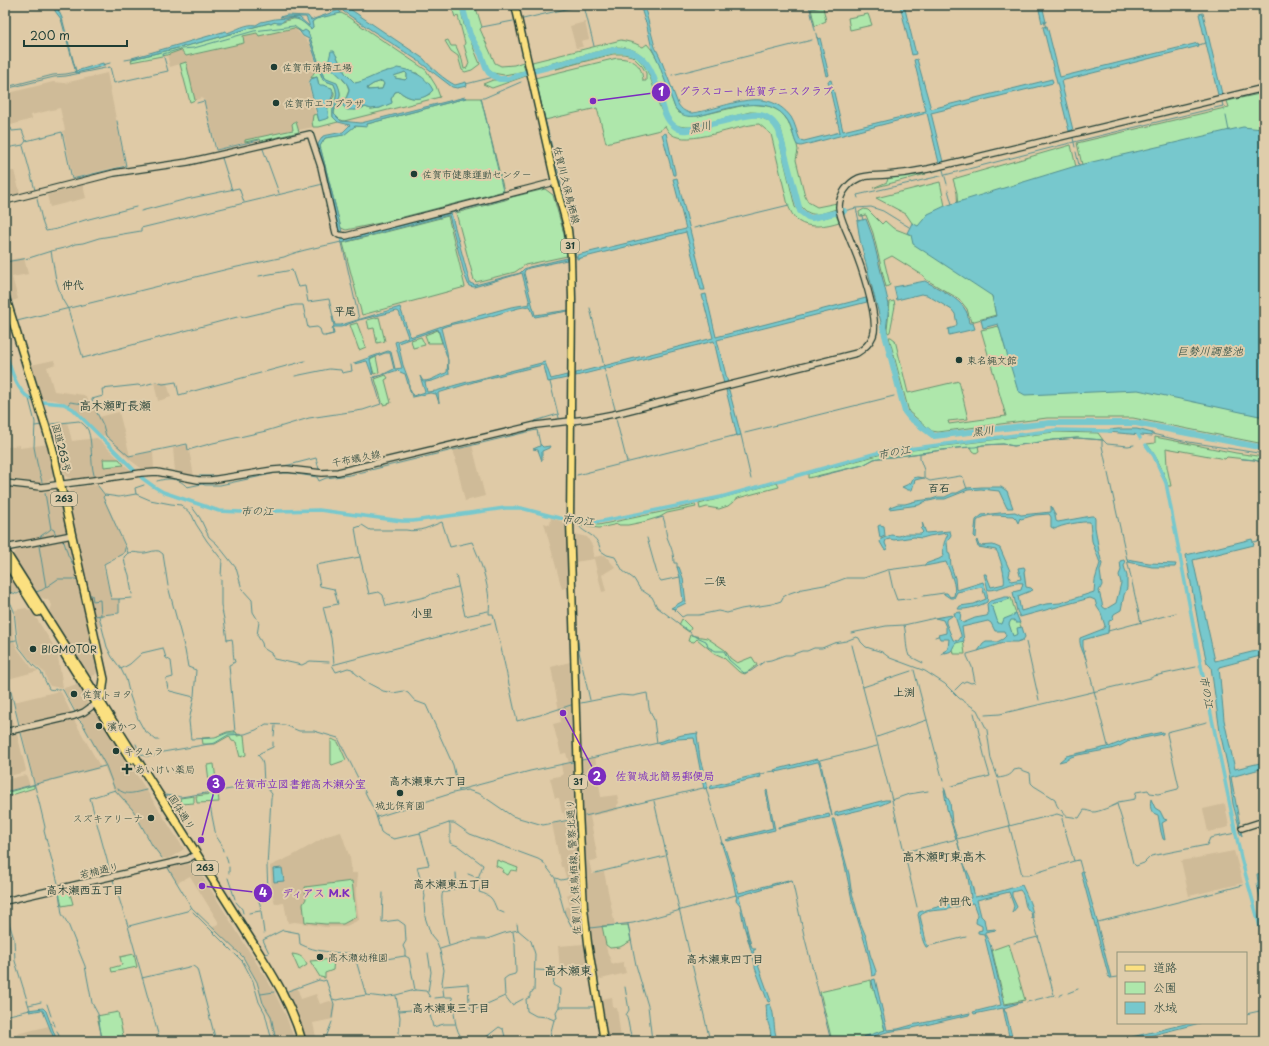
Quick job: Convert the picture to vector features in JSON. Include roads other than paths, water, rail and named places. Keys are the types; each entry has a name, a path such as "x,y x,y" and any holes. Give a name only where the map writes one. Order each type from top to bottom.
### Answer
{"highway":[{"name":"国道263号","path":"5,296 47,428 61,485 104,679 104,691 97,702"},
{"name":"263","path":"5,550 97,702"},
{"name":"263","path":"5,560 97,702"},
{"name":"国体通り","path":"97,702 253,943 282,991 293,1013 302,1041"},
{"name":"国体通り","path":"195,855 278,990 298,1041"}],"main road":[{"name":"佐賀川久保鳥栖線","path":"515,5 555,182 568,230 571,257 572,299 572,420"},
{"name":"佐賀川久保鳥栖線, 警察北通り","path":"572,420 570,520 579,810 584,908 588,943 604,1041"}],"street":[{"name":"千布蠣久線","path":"5,483 33,487 61,485 139,473 157,472 198,480 211,480 287,469 322,473 338,472 536,425 614,414 857,353 870,342 873,335 875,322 860,264 840,215 839,206 843,192 858,178 908,173 928,169 1264,88"},
{"path":"5,201 114,173 188,162 310,134 318,156 335,229 336,232 342,236 555,182"},
{"path":"5,550 72,535"},
{"path":"5,732 74,716 84,712 97,702"},
{"path":"1242,828 1264,821"},
{"name":"若楠通り","path":"5,900 188,859 195,855"}],"water":[{"path":"54,5 56,5 62,18 76,71 103,63 104,66 76,73 61,19 55,11"},
{"path":"337,5 344,5 424,59 438,74 451,83 455,85 466,82 467,86 457,88 452,87 417,60 344,12"},
{"path":"640,5 644,5 655,47 678,104 682,109 692,113 744,101 769,101 781,107 791,117 800,140 804,141 840,132 828,81 831,80 843,131 926,111 914,60 917,59 931,109 1052,79 1053,83 931,113 943,162 939,163 927,113 801,146 797,145 788,121 780,112 770,107 746,105 698,116 685,116 680,113 675,108 652,49 646,22"},
{"path":"900,5 904,5 916,54 912,55"},
{"path":"1038,5 1042,5 1046,22 1042,23"},
{"path":"339,10 341,13 316,19 312,22 313,27 311,29 299,20 293,18 284,20 280,23 269,23 203,42 132,59 226,31 227,33 245,26 256,25 261,22 275,19 299,17 280,17 287,15 308,16 311,20","holes":["299,17 306,17 309,26"]},
{"path":"1203,13 1222,94 1218,95 1199,14"},
{"path":"1047,26 1060,77 1198,43 1199,46 1061,81 1073,130 1069,131 1043,27"},
{"path":"298,29 302,32 305,30 308,32 324,78 337,83 340,96 334,114 341,121 361,123 465,97 466,98 367,124 367,127 355,126 344,135 325,138 320,146 344,240 451,213 470,283 475,285 520,273 529,267 567,258 567,260 529,268 525,270 524,273 535,315 569,310 568,311 535,317 530,306 452,324 441,328 448,359 438,329 398,343 403,365 409,381 409,387 413,396 425,392 420,376 423,381 426,381 446,373 448,362 449,374 441,378 425,382 427,392 436,391 545,362 551,379 567,375 567,378 548,382 544,366 542,365 477,381 438,393 439,403 436,394 430,393 412,397 405,374 398,370 373,378 394,369 390,353 385,353 370,359 372,375 367,361 354,364 388,351 391,352 395,369 402,368 395,342 408,337 399,312 397,311 359,320 341,327 334,327 334,334 325,336 333,334 332,328 334,326 332,317 335,325 341,325 400,307 410,337 445,325 511,307 530,304 522,273 474,287 469,286 449,215 341,243 318,144 323,136 343,132 350,125 338,122 333,117 333,108 337,93 336,89 334,84 323,80 309,39 303,36"},
{"path":"817,37 818,39 820,38 829,75 826,76"},
{"path":"331,51 334,51 345,73 355,83 397,68 418,74 427,81 433,90 429,94 420,98 412,98 399,91 395,92 391,99 392,103 380,108 371,109 365,107 355,110 347,110 343,106 349,92 348,87 344,80 328,64","holes":["405,72 407,74 407,78 405,80 395,78 394,76","382,81 384,84 382,89 368,90 367,88 373,84"]},
{"path":"317,77 319,85 332,88 333,93 328,107 329,118 319,121 309,83 311,79"},
{"name":"巨勢川調整池","path":"1243,127 1264,130 1264,417 1138,390 1025,395 1018,391 998,324 983,328 981,320 996,316 992,296 913,244 911,235 907,233 912,223 918,226 928,214 945,206 1079,165"},
{"path":"666,133 675,175 673,175 662,134"},
{"path":"677,178 705,290 701,290 686,232 577,259 577,255 686,229 673,179"},
{"path":"866,219 872,235 889,305 886,332 884,334 860,240 857,221"},
{"path":"925,281 959,302 967,312 969,323 973,323 975,329 949,335 948,329 955,327 957,324 955,314 952,310 927,295 921,294 897,300 894,287"},
{"path":"706,294 716,337 866,298 867,302 717,340 728,383 724,384 714,341 576,376 576,373 713,338 702,295"},
{"path":"726,390 729,390 741,435 737,436"},
{"path":"1137,429 1152,433 1152,436 1108,432 1108,430"},
{"path":"540,444 543,447 550,446 542,451 542,461 538,450 533,449 540,446"},
{"path":"913,478 924,478 915,480 912,490 902,487 911,483"},
{"path":"1001,487 1007,491 1013,508 1007,508 999,491 981,489 968,490 945,499 924,502 919,505 889,509 890,507 898,504 945,497 967,488"},
{"path":"1051,506 1055,514 1056,521 1058,522 1094,516 1102,564 1100,571 1102,585 1099,591 1103,607 1106,609 1116,603 1121,583 1119,575 1121,570 1120,561 1124,560 1125,563 1124,566 1127,576 1127,588 1121,610 1114,614 1112,620 1109,621 1108,633 1083,640 1086,659 1081,646 1080,638 1103,629 1105,626 1095,600 1090,598 1020,617 1017,611 1013,592 1021,590 1023,583 1015,583 997,589 988,590 984,574 986,574 991,587 1004,584 1002,567 996,550 978,547 976,541 977,540 979,546 993,545 1000,548 1010,571 1009,576 1011,581 1021,579 1018,568 1024,567 1026,587 1033,590 1018,596 1021,611 1046,604 1060,603 1094,592 1095,580 1100,563 1092,541 1090,522 1062,526 1055,529 1051,527 1051,517 1049,514 1020,518 1018,523 1013,516 989,515 977,521 976,538 974,536 976,520 982,515 1015,512 1021,515 1051,512"},
{"path":"922,522 926,533 950,531 951,535 947,542 948,552 955,578 956,589 957,590 983,582 987,594 987,602 965,609 958,609 960,606 974,604 986,599 982,587 957,592 954,598 950,598 944,593 947,593 950,597 954,596 955,588 946,562 925,566 925,564 944,556 943,547 948,534 947,533 922,538 914,537 886,540 885,543 887,548 886,550 884,549 880,542 881,539 891,535 899,536 905,534 921,534 923,532 921,529 923,527"},
{"path":"878,526 884,526 885,536 880,538"},
{"path":"1252,539 1254,545 1193,560 1215,661 1264,649 1264,655 1219,667 1224,720 1235,769 1264,762 1264,768 1231,777 1242,836 1239,832 1240,830 1233,804 1229,773 1220,732 1211,667 1207,663 1199,628 1186,555"},
{"path":"1127,559 1149,563 1176,564 1175,567 1152,567 1128,562"},
{"path":"677,567 679,567 683,578 686,603 674,609 671,608 683,601 680,577"},
{"path":"1009,597 1010,599 993,603 990,606 993,608 998,623 1002,624 1004,619 1016,613 1020,623 1016,623 1014,620 1011,620 1009,624 1013,636 1018,634 1017,628 1022,627 1025,637 1023,640 1017,642 1006,642 978,651 986,642 997,642 1006,636 1004,631 995,631 991,623 988,621 962,627 964,641 956,643 950,652 943,652 948,649 949,639 940,639 938,635 946,633 946,627 943,620 935,618 952,615 946,620 946,623 953,640 958,641 961,635 954,613 961,612 960,620 963,623 975,618 986,616 988,615 987,604 990,601"},
{"path":"1163,732 1163,734 1129,741 1111,749 1078,755 1059,762 1066,756 1109,747 1128,739"},
{"path":"698,733 700,759 707,783 707,788 704,789 694,738 678,739 658,744 658,742 682,735"},
{"path":"817,759 821,764 832,816 819,762 781,771 775,772 774,770"},
{"path":"760,774 761,777 710,789 711,786"},
{"path":"767,790 775,830 728,841 726,840 773,828"},
{"path":"944,790 950,802 952,823 957,838 956,839 947,809"},
{"path":"1151,799 1155,808 1160,811 1164,819 1167,820 1162,823 1165,840 1163,839 1161,832 1158,815 1153,813 1151,810"},
{"path":"885,800 890,801 881,805 835,816 835,813"},
{"path":"829,814 830,817 778,828 778,827"},
{"path":"832,819 834,819 849,874 851,889 860,922 867,939 876,975 872,976 871,966 852,900 844,862"},
{"path":"721,842 724,845 739,893 788,880 739,896 751,945 753,949 756,949 753,951 771,1001 768,1002 755,968 740,905 736,900 737,896 732,876"},
{"path":"964,864 970,877 975,897 1022,885 1032,910 1033,918 1031,912 1025,905 1020,890 1012,892 1012,896 1017,907 1012,913 1014,906 1009,892 977,900 981,916 984,919 986,930 996,930 985,932 985,934 990,944 1004,1005 1022,1002 1004,1008 1013,1041 1010,1041 1003,1008 974,1014 973,1012 1001,1005 984,934 978,933 978,931 982,930 982,926 976,923 977,914 973,903 948,909 929,911 920,916 928,947 926,947 923,940 918,915 919,912 971,898"},
{"path":"282,868 284,881 274,882 273,869"},
{"path":"1083,871 1098,922 1097,923 1111,978 1109,978 1081,872"},
{"path":"1264,873 1264,879 1262,879 1264,888 1264,915 1257,884 1257,874"},
{"path":"875,979 887,1030 898,1029 970,1013 969,1015 887,1032 864,1039 863,1037 885,1030 872,982 872,980"},
{"path":"770,1004 778,1041 770,1040 771,1037 766,1005"},
{"path":"43,1008 46,1011 57,1041 55,1041 43,1011 30,1012 28,1010"},
{"path":"1185,1024 1196,1024 1133,1040 1132,1037"}],"waterway":[{"name":"黒川","path":"462,5 470,35 481,54 486,68 489,73 499,79 508,79 525,73 614,50 625,50 634,53 641,57 650,70 654,78 664,111 674,126 682,130 687,130 746,116 765,116 775,124 779,131 800,211 812,218 844,211"},
{"path":"523,19 583,5"},
{"path":"809,5 817,38"},
{"path":"811,8 826,5"},
{"path":"584,6 594,46"},
{"path":"482,27 513,21"},
{"path":"1044,21 1046,28"},
{"path":"5,89 54,77 110,67 114,83 168,71 163,54 181,49 194,48 254,31 294,26 299,30"},
{"path":"672,75 812,40"},
{"path":"1198,45 1206,43"},
{"path":"125,60 131,59"},
{"path":"103,65 110,63"},
{"path":"5,81 6,87 53,75 76,72"},
{"path":"466,84 494,77"},
{"path":"535,78 570,221 577,257"},
{"path":"503,191 481,98 521,82"},
{"path":"197,103 204,101 216,150 259,140"},
{"path":"858,198 857,195 945,175 1223,106 1222,102"},
{"path":"1223,106 1224,110"},
{"path":"1226,116 1229,131"},
{"path":"5,153 6,148 23,145 26,141 62,132 72,179 126,166 117,121"},
{"path":"5,129 11,128 12,131 22,130 26,141"},
{"path":"1073,138 1075,147"},
{"path":"23,146 35,190"},
{"path":"263,149 279,193"},
{"path":"1076,152 1079,165"},
{"path":"222,158 232,190"},
{"path":"943,170 947,184"},
{"path":"5,262 29,258 99,238 141,231 141,228 323,184"},
{"path":"141,211 239,188 244,202"},
{"path":"948,190 952,204"},
{"path":"37,199 46,231 136,207"},
{"path":"451,213 505,199"},
{"path":"694,228 789,205"},
{"path":"856,208 871,207 883,211 909,227"},
{"path":"844,211 856,208 859,221"},
{"path":"862,216 863,220"},
{"path":"17,321 341,242"},
{"path":"342,243 359,319"},
{"path":"51,251 56,280 62,299 68,309 83,358 241,316 244,317 295,305 303,305 308,328 317,327 320,329 322,336 325,336"},
{"path":"259,276 292,270 297,285 299,287 305,286 308,302 329,299 333,317"},
{"path":"590,308 604,366"},
{"path":"5,323 6,325 11,323"},
{"name":"黒川","path":"883,327 905,412 909,417 934,436 1050,423 1136,423 1264,448"},
{"name":"市の江","path":"5,350 19,388 30,399 37,401"},
{"path":"305,361 179,395 176,382 163,384 156,382 141,386 138,385 102,389 103,396 92,399 93,405 103,425 106,436 129,456 187,444 188,450 266,431 309,418 363,410 381,404 373,378"},
{"path":"295,376 329,369 341,370 342,373 352,371 351,365"},
{"path":"604,368 615,409"},
{"path":"550,382 559,418"},
{"path":"745,433 894,396"},
{"path":"29,399 35,422 34,447 42,482"},
{"name":"市の江","path":"42,402 64,404 73,409 142,478 153,486 163,492 219,511 240,512 319,510 402,521 413,521 505,508 521,508 559,518 598,522 721,497 877,453 1055,430 1112,431"},
{"path":"67,406 70,402 84,404 89,407"},
{"path":"506,429 536,422 535,421 558,414"},
{"path":"616,419 627,462"},
{"path":"51,424 79,421 86,427 90,435 94,475"},
{"path":"35,426 42,425"},
{"path":"157,481 173,479 180,481 187,487 202,484 220,485 276,473 290,473 317,477 319,481 326,478 350,475 537,430 540,444"},
{"name":"市の江","path":"1137,432 1140,438"},
{"path":"1152,434 1183,441 1264,454"},
{"path":"577,475 737,435"},
{"path":"741,435 751,479"},
{"path":"816,477 863,465 879,458 983,445 1003,444 1014,446 1077,438 1103,440 1107,444 1128,446 1134,445"},
{"path":"1102,441 1141,623"},
{"name":"市の江","path":"1146,445 1154,456 1166,483 1202,671 1241,858 1264,941"},
{"path":"920,454 920,459 924,470 924,478 930,481 960,476 963,477 967,489"},
{"path":"262,469 289,465 316,458 319,469 325,470"},
{"path":"1242,459 1264,463"},
{"path":"198,476 218,476"},
{"path":"144,485 135,488 136,494 150,500 181,505 192,515 207,541 222,560 221,576"},
{"path":"98,486 105,495"},
{"path":"38,539 51,529 45,493"},
{"path":"132,594 124,557 128,553 103,497 105,495 119,497 136,494"},
{"path":"192,507 200,518 209,537 217,544 236,568 242,589 252,600 253,612 259,622 257,635 263,648 271,653 274,659 302,665 310,661 329,662"},
{"path":"656,519 663,517 667,537 673,552 674,563 677,563 677,567"},
{"path":"575,520 582,529 593,536 599,544 601,551 607,555 615,557 623,571 634,579 640,589 652,597 657,607 692,635 706,641 708,647 716,651 724,651 729,660 744,673 751,671 765,661 814,648 822,648 856,637 859,638 866,647 882,652 890,658 925,671 945,684 959,698 977,710 987,730 991,759 998,778 1008,776 1014,770 1019,769 1030,773 1031,783 1055,799 1058,807 1066,816 1079,818 1084,810 1096,812 1117,804 1133,863 1136,866 1144,863 1151,856 1207,845 1210,838 1236,833"},
{"path":"362,525 370,530 416,531 442,522 450,547 472,542 481,563 485,578 488,594 489,614 493,614 517,721 571,705"},
{"path":"361,526 355,528 369,594 379,592 383,595 386,606 429,596 431,594 458,587"},
{"path":"52,529 56,535"},
{"path":"647,538 658,577 661,581 680,577"},
{"path":"62,541 64,542 68,555 75,568"},
{"path":"1253,542 1259,541"},
{"path":"39,546 46,587"},
{"path":"119,599 111,599 104,564 124,553 125,548"},
{"path":"128,553 159,551 163,554 168,586"},
{"path":"334,663 331,638 323,607 338,604 334,589 320,586 316,565 360,557"},
{"path":"673,608 682,617 686,615 699,615 718,611 727,613 772,604 781,601 783,597 790,593 802,589 830,584 846,578 864,578 887,570 925,565"},
{"path":"889,571 897,600 917,598"},
{"path":"456,575 465,616 488,611"},
{"path":"36,592 42,590 58,579 78,580"},
{"path":"221,580 221,605 227,640 232,639 235,662 229,665 235,732"},
{"path":"169,590 188,667 196,670 194,696"},
{"path":"5,591 17,594 19,593"},
{"path":"923,596 944,593"},
{"path":"82,595 97,667"},
{"path":"89,595 92,595 93,601 100,600 101,616"},
{"path":"5,597 11,604 14,611 19,647 33,665 41,672 49,689 63,690 75,712"},
{"path":"94,616 119,613 119,599 132,598"},
{"path":"1108,631 1176,613"},
{"path":"99,616 107,647 121,669 130,664 142,653 163,648 166,658 171,661 173,677 166,679 168,689 170,691 194,697 189,721 191,739 215,738 227,733 235,733"},
{"path":"851,633 886,626 904,625 935,618"},
{"path":"459,791 453,765 426,705 415,701 408,693 404,691 393,693 383,691 368,683 352,669 348,668 336,672 332,665 491,623"},
{"path":"904,625 909,656 923,663"},
{"path":"5,642 16,640"},
{"path":"578,642 590,700"},
{"path":"1026,642 1039,700"},
{"path":"852,645 892,800"},
{"path":"955,690 966,681 971,683 975,682 972,667 967,654 978,651"},
{"path":"1086,659 1108,746"},
{"path":"5,667 19,725"},
{"path":"985,715 1000,714 1196,667"},
{"path":"121,669 126,679 138,719 144,730 156,740 159,740"},
{"path":"914,670 943,781"},
{"path":"863,687 911,671"},
{"path":"581,703 621,695 633,696 647,693 649,708 654,720 657,743"},
{"path":"951,786 990,776 974,713"},
{"path":"78,719 82,723 106,766 115,790 133,810 152,845 162,858"},
{"path":"877,737 927,720"},
{"path":"1117,804 1118,802 1135,799 1136,792 1148,790 1150,793 1158,794 1178,789 1179,787 1167,732 1207,722"},
{"path":"136,744 140,753 145,756 155,756 163,752 215,743 228,735 245,734 266,724 285,725 299,731 314,731 338,738 375,812 381,832 394,839 420,833 449,823 454,823 470,834 538,859 543,862 555,878 565,914 573,929 581,929"},
{"path":"274,736 275,726"},
{"path":"21,733 58,883"},
{"path":"264,933 260,904 256,894 259,892 268,892 267,867 272,794 264,784 262,760 258,755 273,747 273,742"},
{"path":"582,760 658,743"},
{"path":"820,760 877,746"},
{"path":"459,790 530,771 573,762"},
{"path":"5,792 105,766"},
{"path":"768,772 775,771"},
{"path":"759,776 765,773"},
{"path":"998,781 1022,875 1029,875 1074,861"},
{"path":"165,795 181,797 263,784"},
{"path":"585,816 703,788"},
{"path":"706,788 722,843"},
{"path":"118,789 124,793 135,793 146,790"},
{"path":"110,871 90,798 115,790"},
{"path":"377,817 467,790 480,794 512,816 543,825 575,819"},
{"path":"917,907 892,800 909,794 928,791"},
{"path":"654,801 710,1041"},
{"path":"210,806 216,836 222,845"},
{"path":"905,852 1057,814 1063,816 1062,819 1074,861 1079,860 1082,871"},
{"path":"449,823 450,843 458,846 483,865 478,878"},
{"path":"420,833 429,865 417,867 425,896 425,917 431,935 436,941 440,951 444,970 442,982 444,997 452,997 456,1026 464,1041"},
{"path":"222,847 223,851"},
{"path":"226,856 228,863"},
{"path":"595,873 665,856"},
{"path":"229,867 229,873"},
{"path":"168,868 192,908 243,957 257,982 263,1003 271,1016 276,1041"},
{"path":"449,945 443,914 442,897 443,892 448,892 457,888 456,873"},
{"path":"468,874 483,880 479,892 489,896 493,900 497,910 504,913"},
{"path":"556,878 561,880 577,877"},
{"path":"228,878 235,899"},
{"path":"113,880 128,926 160,1041"},
{"path":"787,881 792,880 804,935 831,1041"},
{"path":"1217,892 1243,885"},
{"path":"59,893 62,914 68,924 85,966 92,1003 98,1014 102,1041"},
{"path":"383,893 382,922 398,920 405,925 406,941 403,946 405,956 409,958 415,990"},
{"path":"1098,922 1214,893"},
{"path":"590,928 633,923 736,895"},
{"path":"236,902 242,909 243,913"},
{"path":"129,926 187,911 191,908"},
{"path":"5,910 14,939 15,961 30,1010"},
{"path":"249,913 260,911"},
{"path":"193,912 232,951"},
{"path":"1033,918 1054,995"},
{"path":"517,924 518,930 531,941 535,954 534,991 530,993 530,997 526,999 527,1011 536,1016 547,1017 554,1020"},
{"path":"628,924 636,965 648,1006 652,1041"},
{"path":"265,954 269,953 263,940 283,930 299,933 300,944 306,947 326,952 352,953 355,957 366,995"},
{"path":"440,949 472,939 487,939 518,930"},
{"path":"746,930 750,946"},
{"path":"513,932 516,972 515,974 504,979 505,996 512,1005 523,999"},
{"path":"928,946 966,937"},
{"path":"1014,943 1038,937"},
{"path":"356,961 375,952 379,954 383,953 386,959 405,956"},
{"path":"428,953 431,972 428,992"},
{"path":"235,954 243,962 253,981 259,1002 265,1013 273,1041"},
{"path":"142,978 193,966 197,969 216,1041"},
{"path":"536,970 555,971 553,985 560,989 559,1007"},
{"path":"1111,978 1117,977"},
{"path":"288,991 319,980 326,980 334,1004 332,1018"},
{"path":"444,986 468,984 471,1011 505,996"},
{"path":"625,987 629,1010 626,1015 634,1041"},
{"path":"1068,993 1078,989"},
{"path":"333,999 336,1000 366,995 382,997 415,990 426,991 430,997"},
{"path":"261,994 274,992"},
{"path":"1059,996 1063,994"},
{"path":"396,996 400,1017 399,1033 404,1037 405,1041"},
{"path":"1027,1002 1055,996"},
{"path":"435,998 444,997"},
{"path":"29,1005 41,1002"},
{"path":"47,1004 51,1016"},
{"path":"554,1041 550,1035 554,1020 557,1018 556,1012 559,1007 593,1007"},
{"path":"5,1016 30,1010"},
{"path":"399,1011 429,1010 433,1027 444,1024 455,1024"},
{"path":"1247,1014 1264,1010"},
{"path":"53,1021 55,1026"},
{"path":"325,1040 332,1022"},
{"path":"481,1041 499,1027 503,1029 506,1041"},
{"path":"57,1031 61,1041"},
{"path":"857,1040 864,1038"}],"place":[{"name":"佐賀市清掃工場","path":"274,67"},
{"name":"グラスコート佐賀テニスクラブ","path":"593,101"},
{"name":"佐賀市エコプラザ","path":"276,103"},
{"name":"佐賀市健康運動センター","path":"414,174"},
{"name":"東名縄文館","path":"959,360"},
{"name":"BIGMOTOR","path":"33,649"},
{"name":"佐賀トヨタ","path":"74,694"},
{"name":"佐賀城北簡易郵便局","path":"563,713"},
{"name":"濱かつ","path":"99,726"},
{"name":"キタムラ","path":"116,751"},
{"name":"あいけい薬局","path":"127,769"},
{"name":"城北保育園","path":"400,793"},
{"name":"スズキアリーナ","path":"151,818"},
{"name":"佐賀市立図書館高木瀬分室","path":"201,840"},
{"name":"ディアス M.K","path":"202,886"},
{"name":"高木瀬幼稚園","path":"320,957"}],"district":[{"name":"仲代","path":"73,285"},
{"name":"平尾","path":"345,311"},
{"name":"高木瀬町長瀬","path":"115,406"},
{"name":"百石","path":"939,488"},
{"name":"二俣","path":"715,581"},
{"name":"小里","path":"422,613"},
{"name":"上渕","path":"904,692"},
{"name":"高木瀬東六丁目","path":"428,781"},
{"name":"高木瀬町東高木","path":"944,857"},
{"name":"高木瀬東五丁目","path":"452,884"},
{"name":"高木瀬西五丁目","path":"85,890"},
{"name":"仲田代","path":"955,901"},
{"name":"高木瀬東四丁目","path":"725,959"},
{"name":"高木瀬東","path":"568,971"},
{"name":"高木瀬東三丁目","path":"451,1008"}]}
